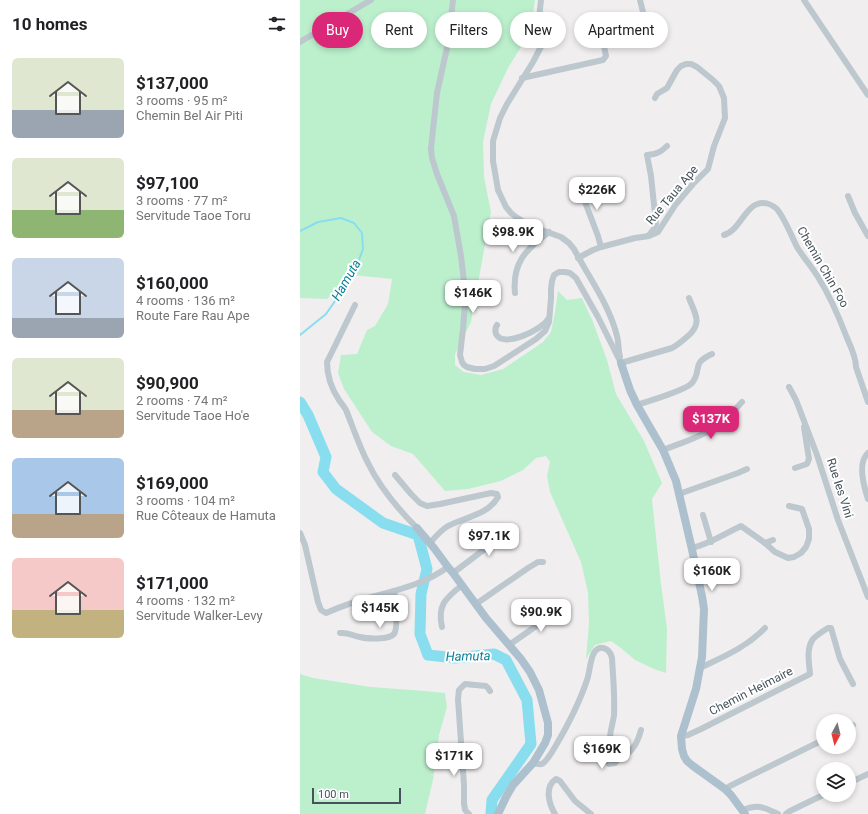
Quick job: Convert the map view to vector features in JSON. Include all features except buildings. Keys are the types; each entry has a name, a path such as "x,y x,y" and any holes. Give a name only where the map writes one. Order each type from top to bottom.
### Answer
{"main road":[{"path":"621,363 630,390 637,405 663,450 674,475 701,588 704,609 703,646 696,689 681,736 682,749 687,761 732,795 744,812"},
{"path":"417,528 521,659 530,672 539,690 548,722 548,735 533,763 513,785 498,814"}],"street":[{"path":"300,42 371,0"},
{"path":"453,0 448,43 437,93 432,139 432,158 454,216 461,256 465,303 460,355 462,362 467,367 485,369 494,366 536,339 545,331 549,322 551,289 554,275 559,272 565,272 570,273 576,278 621,363"},
{"path":"541,0 539,18 545,35 544,42 507,104 500,118 493,141 493,161 498,190 506,207 516,217 528,225 561,237 574,249 604,300 618,337 621,363"},
{"path":"640,0 643,12"},
{"path":"804,0 868,95"},
{"path":"522,78 602,60 606,56 604,48"},
{"name":"Rue Taua Ape","path":"578,258 601,247 653,235 658,232 676,204 708,168 714,146 725,118 724,98 719,86 714,80 697,67 691,64 686,64 681,66 667,88 657,94 655,98"},
{"path":"648,236 656,224 652,183 647,155 662,151 667,146"},
{"path":"576,181 601,247"},
{"path":"848,196 855,213 868,236"},
{"name":"Chemin Chin Foo","path":"724,235 731,232 736,227 752,207 764,203 770,204 776,208 782,216 797,246 818,277 838,314 854,354 856,367 868,402"},
{"path":"515,293 515,278 522,256 549,232"},
{"path":"621,363 672,348 693,332 697,324 697,319 689,298"},
{"path":"355,305 327,362 327,372 330,382 345,408 359,444 374,475 393,502 417,528"},
{"path":"497,325 495,332 499,338 505,340 513,339 528,334 542,326 547,322 550,315"},
{"path":"637,405 687,387 695,378 700,361 712,354"},
{"name":"Rue les Vini","path":"789,387 796,400 817,455 838,520 868,597"},
{"path":"663,450 696,437 718,426 742,402"},
{"path":"795,468 807,464 809,459 804,421"},
{"path":"868,453 863,462 862,472 868,499"},
{"path":"679,494 738,474 747,468"},
{"path":"395,475 420,503 427,506 492,493 497,494 498,497 494,504 485,511 447,526 430,543"},
{"path":"692,548 710,542 741,526 765,543 774,552 788,558 794,557 801,553 806,547 809,538 809,529 802,509 789,506"},
{"path":"703,515 710,542"},
{"path":"300,533 305,545 318,602 321,610 326,613 354,602 417,584 450,570 514,527"},
{"path":"765,543 773,540"},
{"path":"476,604 528,568 538,562 544,562"},
{"path":"442,628 440,611 444,602 462,585"},
{"path":"340,634 345,633 362,638 379,638 394,634 396,627 396,615 394,591"},
{"path":"509,644 552,615 566,609"},
{"path":"700,668 750,642 765,628"},
{"name":"Chemin Heimaire","path":"681,736 688,735 701,729 810,674 809,646 814,638 828,628 831,628 840,659 853,684"},
{"path":"533,763 542,764 553,751 582,696 594,654 596,650 601,648 606,649 610,653 614,688 614,717 606,757 609,764 615,763 621,756 630,753 641,730"},
{"path":"469,814 465,810 464,804 458,699 459,690 465,684 486,686 490,691"},
{"path":"725,789 816,743"},
{"path":"609,744 610,749 621,756"},
{"path":"856,780 868,774"},
{"path":"555,814 551,806 548,793 551,782 556,779 560,781 575,801 591,814"},
{"path":"786,814 790,810 816,798"},
{"path":"744,812 755,806 778,814"}],"green space":[{"path":"300,0 535,0 533,12 510,12 510,48 520,48 508,68 491,104 483,142 484,177 491,212 471,322 455,354 455,365 464,372 481,375 503,369 543,342 551,332 558,291 567,300 582,298 593,322 607,360 616,394 644,441 662,483 652,499 667,629 666,673 635,660 611,641 595,645 586,659 589,623 588,593 581,562 550,492 547,476 550,462 546,456 536,458 523,470 501,481 468,489 445,491 413,454 391,446 372,432 344,389 338,373 341,355 357,354 367,330 375,326 388,304 392,279 352,275 327,299 300,298"},
{"path":"300,674 313,678 371,687 445,693 447,707 439,735 433,780 425,814 300,814"}],"waterway":[{"name":"Hamuta","path":"300,231 318,222 341,218 354,223 362,233 363,249 357,265 342,291 326,314 300,335"},
{"name":"Hamuta","path":"300,402 308,415 326,457 323,472 336,489 383,523 418,535 427,569 421,594 420,634 428,655 455,658 494,654 506,660 527,700 531,744 492,800 491,814"}]}
